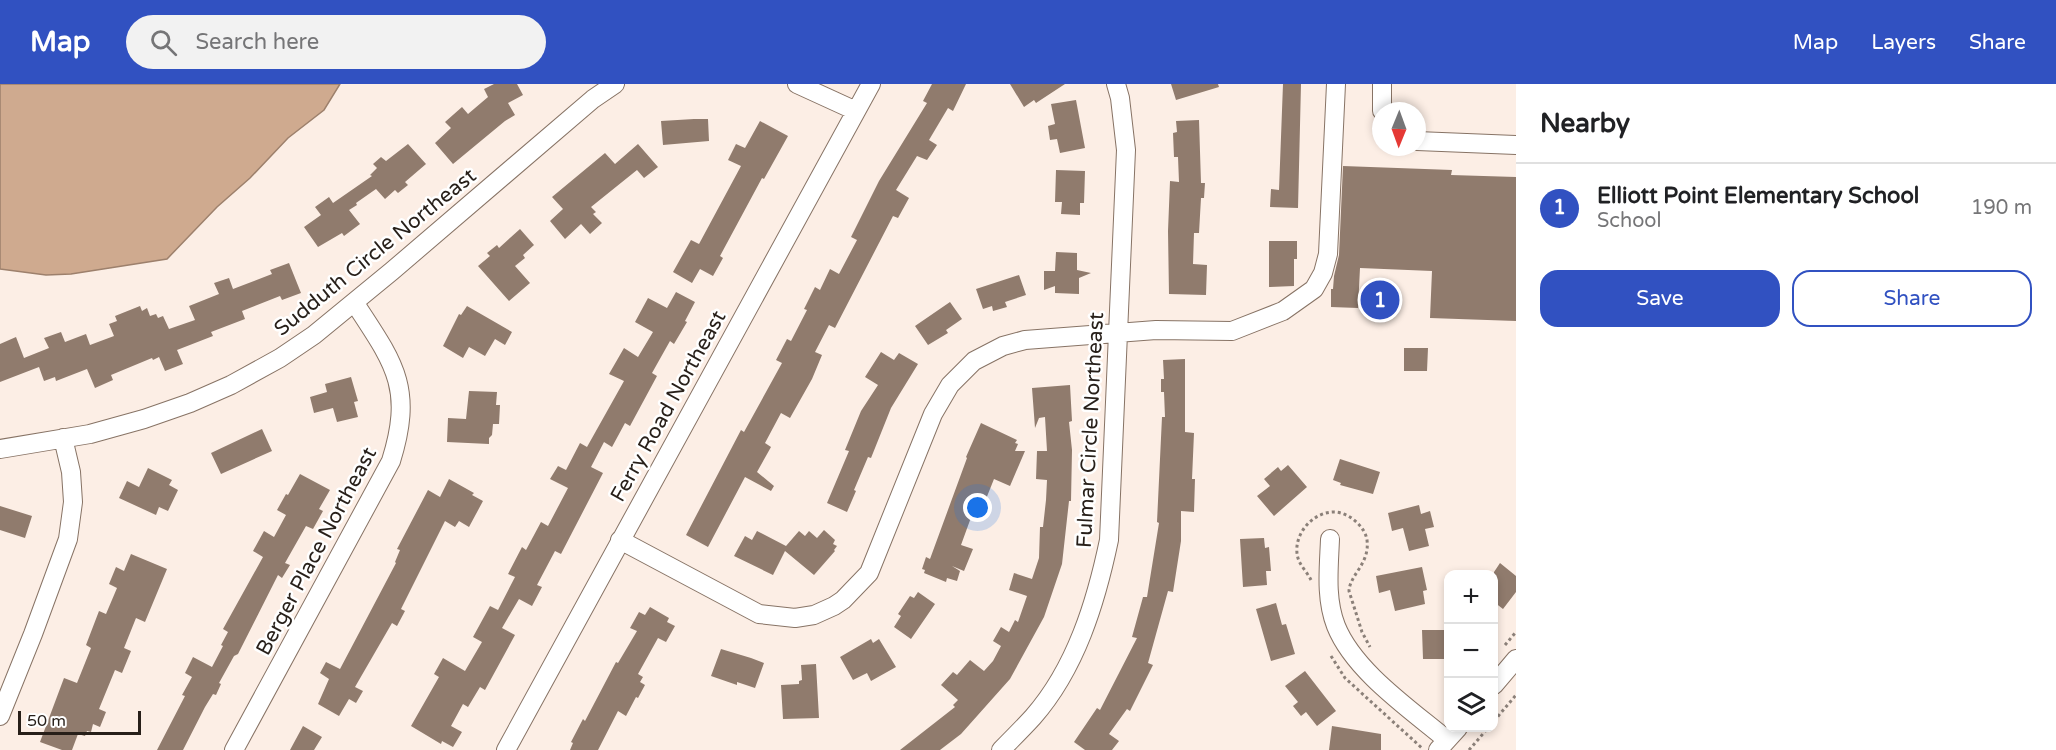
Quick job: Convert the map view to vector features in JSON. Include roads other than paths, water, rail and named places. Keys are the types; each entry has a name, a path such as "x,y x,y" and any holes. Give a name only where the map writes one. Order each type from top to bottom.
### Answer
{"street":[{"name":"Sudduth Circle Northeast","path":"0,448 90,434 144,419 190,403 231,385 280,358 314,336 593,99 615,84"},
{"path":"797,84 856,111"},
{"name":"Ferry Road Northeast","path":"506,750 871,84"},
{"name":"Fulmar Circle Northeast","path":"1008,748 1034,716 1075,650 1101,580 1108,540 1112,499 1126,150 1120,98 1116,84"},
{"path":"620,540 759,614 795,618 814,615 834,606 843,600 869,573 933,414 950,385 974,361 990,352 1025,340 1156,330 1232,332 1283,311 1314,289 1323,273 1328,254 1336,84"},
{"path":"1382,84 1382,102"},
{"path":"1426,141 1516,145"},
{"name":"Berger Place Northeast","path":"234,750 392,461 399,436 402,403 398,380 383,347 354,302"},
{"path":"0,716 68,539 73,502 71,472 63,438"},
{"path":"1330,539 1329,590 1335,624 1346,646 1365,670 1448,739"},
{"path":"1498,680 1516,659"}],"place":[{"name":"Elliott Point Elementary School","path":"1380,300"}]}
